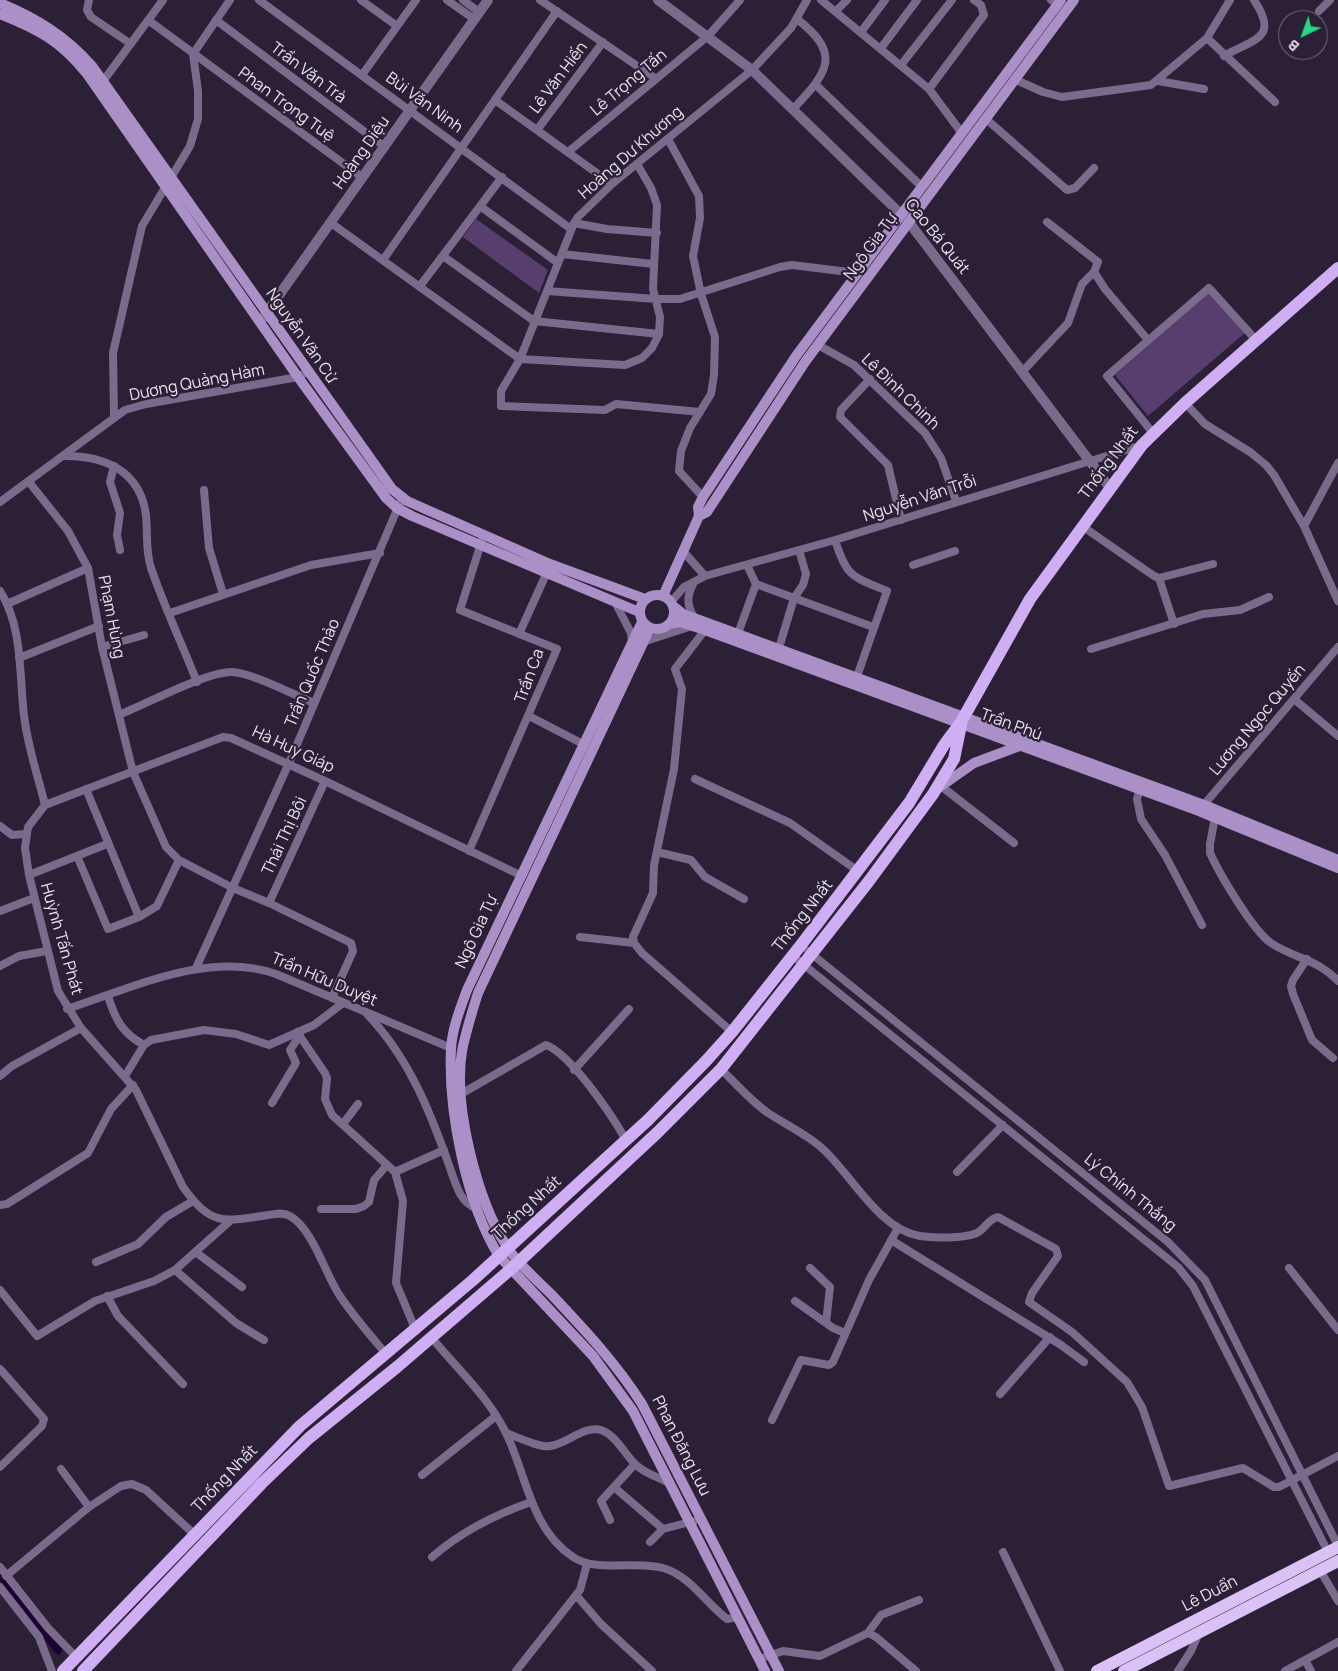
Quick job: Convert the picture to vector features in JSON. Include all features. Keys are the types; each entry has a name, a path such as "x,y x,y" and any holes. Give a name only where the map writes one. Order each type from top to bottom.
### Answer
{"highway":[{"name":"Lê Duẩn","path":"1097,1671 1335,1548"},
{"name":"Lê Duẩn","path":"1124,1671 1338,1561"}],"main road":[{"name":"Ngô Gia Tự","path":"699,516 707,512 777,402 908,221 964,137 1010,76 1059,4 1074,0"},
{"name":"Nguyễn Văn Cừ","path":"3,9 25,24 55,40 100,84 266,313 303,375 377,486 397,508 480,545 548,569 645,599"},
{"name":"Ngô Gia Tự","path":"669,601 683,551 699,516 698,507 703,498 808,339 921,186 964,137 985,118 1010,76"},
{"name":"Nguyễn Văn Cừ","path":"168,180 260,322 382,477 402,498 484,535 615,602 644,621"},
{"name":"Thống Nhất","path":"63,1671 253,1473 319,1409 416,1331 648,1120 732,1032 793,956 921,786 944,746 963,719 1030,599 1142,445 1153,432 1185,403 1338,268"},
{"path":"857,273 869,274"},
{"path":"808,339 818,345"},
{"path":"653,595 669,601 674,615 669,624 660,629 644,621 645,599 653,595"},
{"name":"Trần Phú","path":"669,601 705,630 779,648 856,680"},
{"name":"Ngô Gia Tự","path":"515,1265 489,1239 476,1208 454,1113 451,1048 457,1016 520,874 548,817 587,746 638,642 644,621"},
{"name":"Trần Phú","path":"669,624 693,622 737,637 963,719 1338,860"},
{"name":"Thống Nhất","path":"85,1670 262,1483 309,1438 432,1338 515,1265 658,1132 721,1069 869,881 937,790 954,759 963,719"},
{"name":"Trần Phú","path":"963,719 1022,745 1140,789 1202,808 1215,818 1338,868"},
{"path":"921,786 937,790 974,763 1022,745"},
{"name":"Ngô Gia Tự","path":"503,1252 479,1182 462,1115 462,1052 473,1009 495,955 558,822 587,746"},
{"path":"548,817 558,822"},
{"path":"858,871 869,881"},
{"path":"520,874 532,880"},
{"path":"485,951 495,955"},
{"path":"732,1032 743,1042"},
{"path":"451,1048 462,1052"},
{"path":"648,1120 658,1132"},
{"name":"Phan Đăng Lưu","path":"515,1265 593,1356 616,1385 632,1410 765,1671"},
{"name":"Phan Đăng Lưu","path":"515,1265 601,1347 625,1377 642,1404 780,1671"},
{"path":"387,1355 397,1367"},
{"path":"253,1473 262,1483"}],"street":[{"path":"89,0 87,10 92,17 131,44"},
{"path":"100,84 162,0"},
{"path":"114,416 112,364 142,226 190,146 198,119 198,91 193,54 230,0"},
{"name":"Bùi Văn Ninh","path":"259,0 502,177 573,226"},
{"path":"361,0 397,26"},
{"path":"362,75 416,0"},
{"path":"447,0 477,16"},
{"path":"463,0 477,16"},
{"name":"Hoàng Diệu","path":"260,322 332,223 488,0"},
{"path":"540,0 655,78"},
{"name":"Cao Bá Quát","path":"658,0 752,70 794,108 908,221 1110,488"},
{"name":"Lê Trọng Tấn","path":"568,152 708,36 740,0"},
{"name":"Hoàng Dư Khương","path":"700,412 616,404 605,410 501,406 501,391 520,360 573,226 612,184 752,70 797,19 807,0"},
{"path":"821,0 930,89 964,137"},
{"path":"836,11 847,0"},
{"path":"861,32 885,0"},
{"path":"882,48 917,0"},
{"path":"901,65 952,0"},
{"path":"930,89 984,15 981,5 974,0"},
{"path":"1010,76 1043,92 1062,97 1151,85 1158,82 1207,38 1230,0"},
{"path":"1224,56 1256,40 1263,31 1264,18 1254,0"},
{"path":"1320,10 1330,0"},
{"path":"383,260 557,11"},
{"path":"794,108 816,85 823,74 824,46 813,32 797,19"},
{"name":"Phan Trọng Tuệ","path":"148,20 363,178"},
{"name":"Trần Văn Trà","path":"216,20 385,147"},
{"path":"1207,38 1275,102"},
{"name":"Lê Văn Hiến","path":"537,130 603,42"},
{"path":"1158,82 1204,89"},
{"path":"816,85 921,186"},
{"path":"495,100 612,184"},
{"path":"985,118 1067,190 1074,188 1094,168"},
{"path":"668,139 699,196 700,218 693,256 701,294 714,337 711,394 690,428 681,451 679,471 703,498"},
{"path":"332,223 520,360 625,365 642,358 652,348 659,334 660,317 653,289 657,205 651,188 636,164"},
{"path":"420,286 502,177"},
{"path":"480,206 558,263"},
{"path":"1022,372 1068,323 1082,284 1094,272 1098,262 1047,222"},
{"path":"573,226 657,233"},
{"path":"562,254 654,264"},
{"path":"443,256 534,321 659,334"},
{"path":"547,290 656,300 680,299 701,294 780,267 792,266 857,273"},
{"path":"1094,272 1105,289 1148,340"},
{"path":"1153,432 1107,376 1209,288 1256,340"},
{"name":"Lê Đình Chinh","path":"818,345 847,360 870,379 925,434 937,449 956,502"},
{"name":"Dương Quảng Hàm","path":"0,502 65,456 114,416 146,404 303,375"},
{"path":"870,379 841,410 840,417 888,465 900,520"},
{"path":"1185,403 1205,424 1266,465 1304,526 1338,601"},
{"name":"Nguyễn Văn Trỗi","path":"669,601 695,580 706,576 836,540 1142,445"},
{"path":"65,456 99,458 114,466 131,481 143,503 148,555 197,682"},
{"path":"1304,526 1338,463"},
{"path":"114,466 110,482 120,513 117,536 120,550"},
{"name":"Phạm Hùng","path":"29,482 68,531 88,568 102,647 133,772 166,847 179,860"},
{"path":"204,490 209,548 223,594"},
{"name":"Trần Quốc Thảo","path":"196,968 289,763 402,498"},
{"path":"1082,526 1146,572 1159,578 1213,564"},
{"name":"Trần Ca","path":"469,851 557,650 460,610 484,535"},
{"path":"836,540 842,562 847,571 856,577 887,590 856,680"},
{"path":"779,648 794,598 803,585 806,574 799,550"},
{"path":"683,551 706,576"},
{"path":"913,565 955,551"},
{"path":"170,614 223,594 330,560 380,553"},
{"path":"747,565 756,584 874,627"},
{"path":"7,604 88,568"},
{"path":"519,634 548,569"},
{"path":"1159,578 1174,624"},
{"path":"615,602 631,633 638,642 693,622 688,602 688,592 695,580"},
{"path":"737,637 756,584"},
{"path":"0,591 12,616 19,658 24,715 46,805 31,822 26,834 12,835 0,826"},
{"path":"1091,649 1210,612 1240,610 1270,597"},
{"path":"19,658 98,626"},
{"path":"705,630 675,669 681,684 682,694 678,717 674,769 654,865 653,892 633,937 634,942 642,953 732,1032"},
{"path":"102,647 144,635"},
{"name":"Lương Ngọc Quyến","path":"1202,808 1338,646"},
{"path":"119,715 197,682 231,672 247,676 314,703"},
{"path":"1294,700 1338,736"},
{"path":"529,716 587,746"},
{"name":"Hà Huy Giáp","path":"46,805 224,737 240,740 520,874"},
{"path":"695,779 790,823 858,871"},
{"name":"Thái Thị Bôi","path":"269,903 326,780"},
{"path":"86,789 107,844 139,917"},
{"path":"1140,789 1137,799 1141,818 1164,855 1202,925"},
{"path":"937,790 1014,843"},
{"path":"1215,818 1210,852 1256,928 1271,943 1326,968 1338,981"},
{"name":"Huỳnh Tấn Phát","path":"26,834 29,875 58,992 67,1009 81,1028 125,1076 141,1098 166,1155 193,1201 215,1218 230,1221"},
{"path":"29,875 107,844"},
{"path":"657,852 691,860 705,877 744,899"},
{"path":"77,856 108,929 139,917 157,906 179,860 233,888 269,903 351,943 353,951 332,998"},
{"path":"0,911 34,898"},
{"path":"580,937 634,942"},
{"name":"Lý Chính Thắng","path":"801,945 807,959 928,1064 1178,1267 1193,1286 1292,1482 1335,1548"},
{"path":"0,966 19,956 47,951"},
{"name":"Lý Chính Thắng","path":"793,956 807,959 936,1054 1168,1242 1187,1260 1205,1280 1302,1475 1335,1548"},
{"path":"1306,959 1290,986 1312,1040 1333,1058"},
{"name":"Trần Hữu Duyệt","path":"67,1009 196,968 224,965 255,967 276,974 451,1048"},
{"path":"108,996 113,1014 122,1031 144,1046"},
{"path":"125,1076 144,1046 151,1040 204,1030 236,1034 268,1045 299,1034 323,1020 343,1002"},
{"path":"574,1070 629,1009"},
{"path":"365,1013 405,1062 434,1120 462,1196 471,1206 476,1208"},
{"path":"0,1076 12,1066 81,1028"},
{"path":"272,1103 296,1063 290,1050 299,1034"},
{"path":"299,1034 324,1070 327,1078 326,1105 343,1124 395,1172 403,1201 396,1283 416,1331"},
{"path":"461,1094 546,1046 552,1047 598,1095 626,1140"},
{"path":"928,1064 936,1054"},
{"path":"721,1069 760,1107 827,1152 861,1193 898,1228 918,1236 969,1235 982,1230 994,1218 998,1217 1056,1250 1058,1256 1032,1293 1029,1302 1072,1332 1127,1382 1142,1407 1169,1486 1243,1468 1274,1487 1280,1487 1338,1456"},
{"path":"0,1205 7,1204 81,1159 95,1143 111,1110 132,1085"},
{"path":"343,1124 358,1104"},
{"path":"957,1172 1003,1125"},
{"path":"395,1172 444,1150"},
{"path":"321,1209 364,1206 369,1202 374,1180 387,1165"},
{"path":"96,1262 138,1244 150,1230 166,1217 193,1201"},
{"path":"0,1290 37,1336 107,1296 154,1281 174,1270 197,1253 230,1221 277,1213 290,1216 298,1223 309,1238 339,1295 354,1317 387,1355"},
{"path":"772,1420 799,1362 806,1359 829,1366 833,1362 869,1280 898,1228"},
{"path":"891,1240 1050,1338 1084,1362"},
{"path":"197,1253 242,1287"},
{"path":"1178,1267 1187,1260"},
{"path":"810,1268 830,1287 826,1323"},
{"path":"1289,1268 1338,1330"},
{"path":"174,1270 224,1314 264,1340"},
{"path":"107,1296 118,1316 183,1384"},
{"path":"795,1301 826,1323 845,1333"},
{"path":"432,1338 485,1399 496,1416 506,1433 531,1502 550,1537 575,1558 587,1564 643,1564 662,1567 674,1572 690,1584 714,1610 727,1619 738,1618"},
{"path":"1000,1394 1050,1338"},
{"path":"0,1368 44,1419 42,1426 0,1467"},
{"path":"422,1475 496,1416"},
{"path":"506,1433 549,1446 585,1431 595,1429 603,1431 625,1451 635,1464 652,1477 670,1483"},
{"path":"610,1520 601,1501 615,1488 626,1472 635,1464"},
{"path":"61,1469 89,1507"},
{"path":"6,1576 89,1507 122,1486 132,1484 139,1486 194,1534"},
{"path":"615,1488 663,1529"},
{"path":"432,1556 451,1540 474,1526 531,1502"},
{"path":"650,1542 663,1529 690,1523 700,1518"},
{"path":"1002,1552 1060,1671"},
{"path":"516,1671 576,1595 583,1582 587,1564"},
{"path":"0,1567 48,1628 76,1657"},
{"path":"1320,1570 1338,1600"},
{"path":"0,1587 39,1637 52,1671"},
{"path":"576,1595 601,1624 652,1671"},
{"path":"759,1659 783,1651 820,1656 868,1633 881,1615 919,1600"},
{"path":"1178,1671 1191,1651 1198,1632"},
{"path":"868,1633 876,1637 916,1671"},
{"path":"1285,1671 1338,1642"},
{"path":"1305,1660 1312,1671"}],"shaded area":[{"path":"476,219 548,270 539,293 463,237"},
{"path":"1210,292 1246,332 1148,416 1115,375"}],"waterway":[{"path":"0,1574 58,1650"}]}
